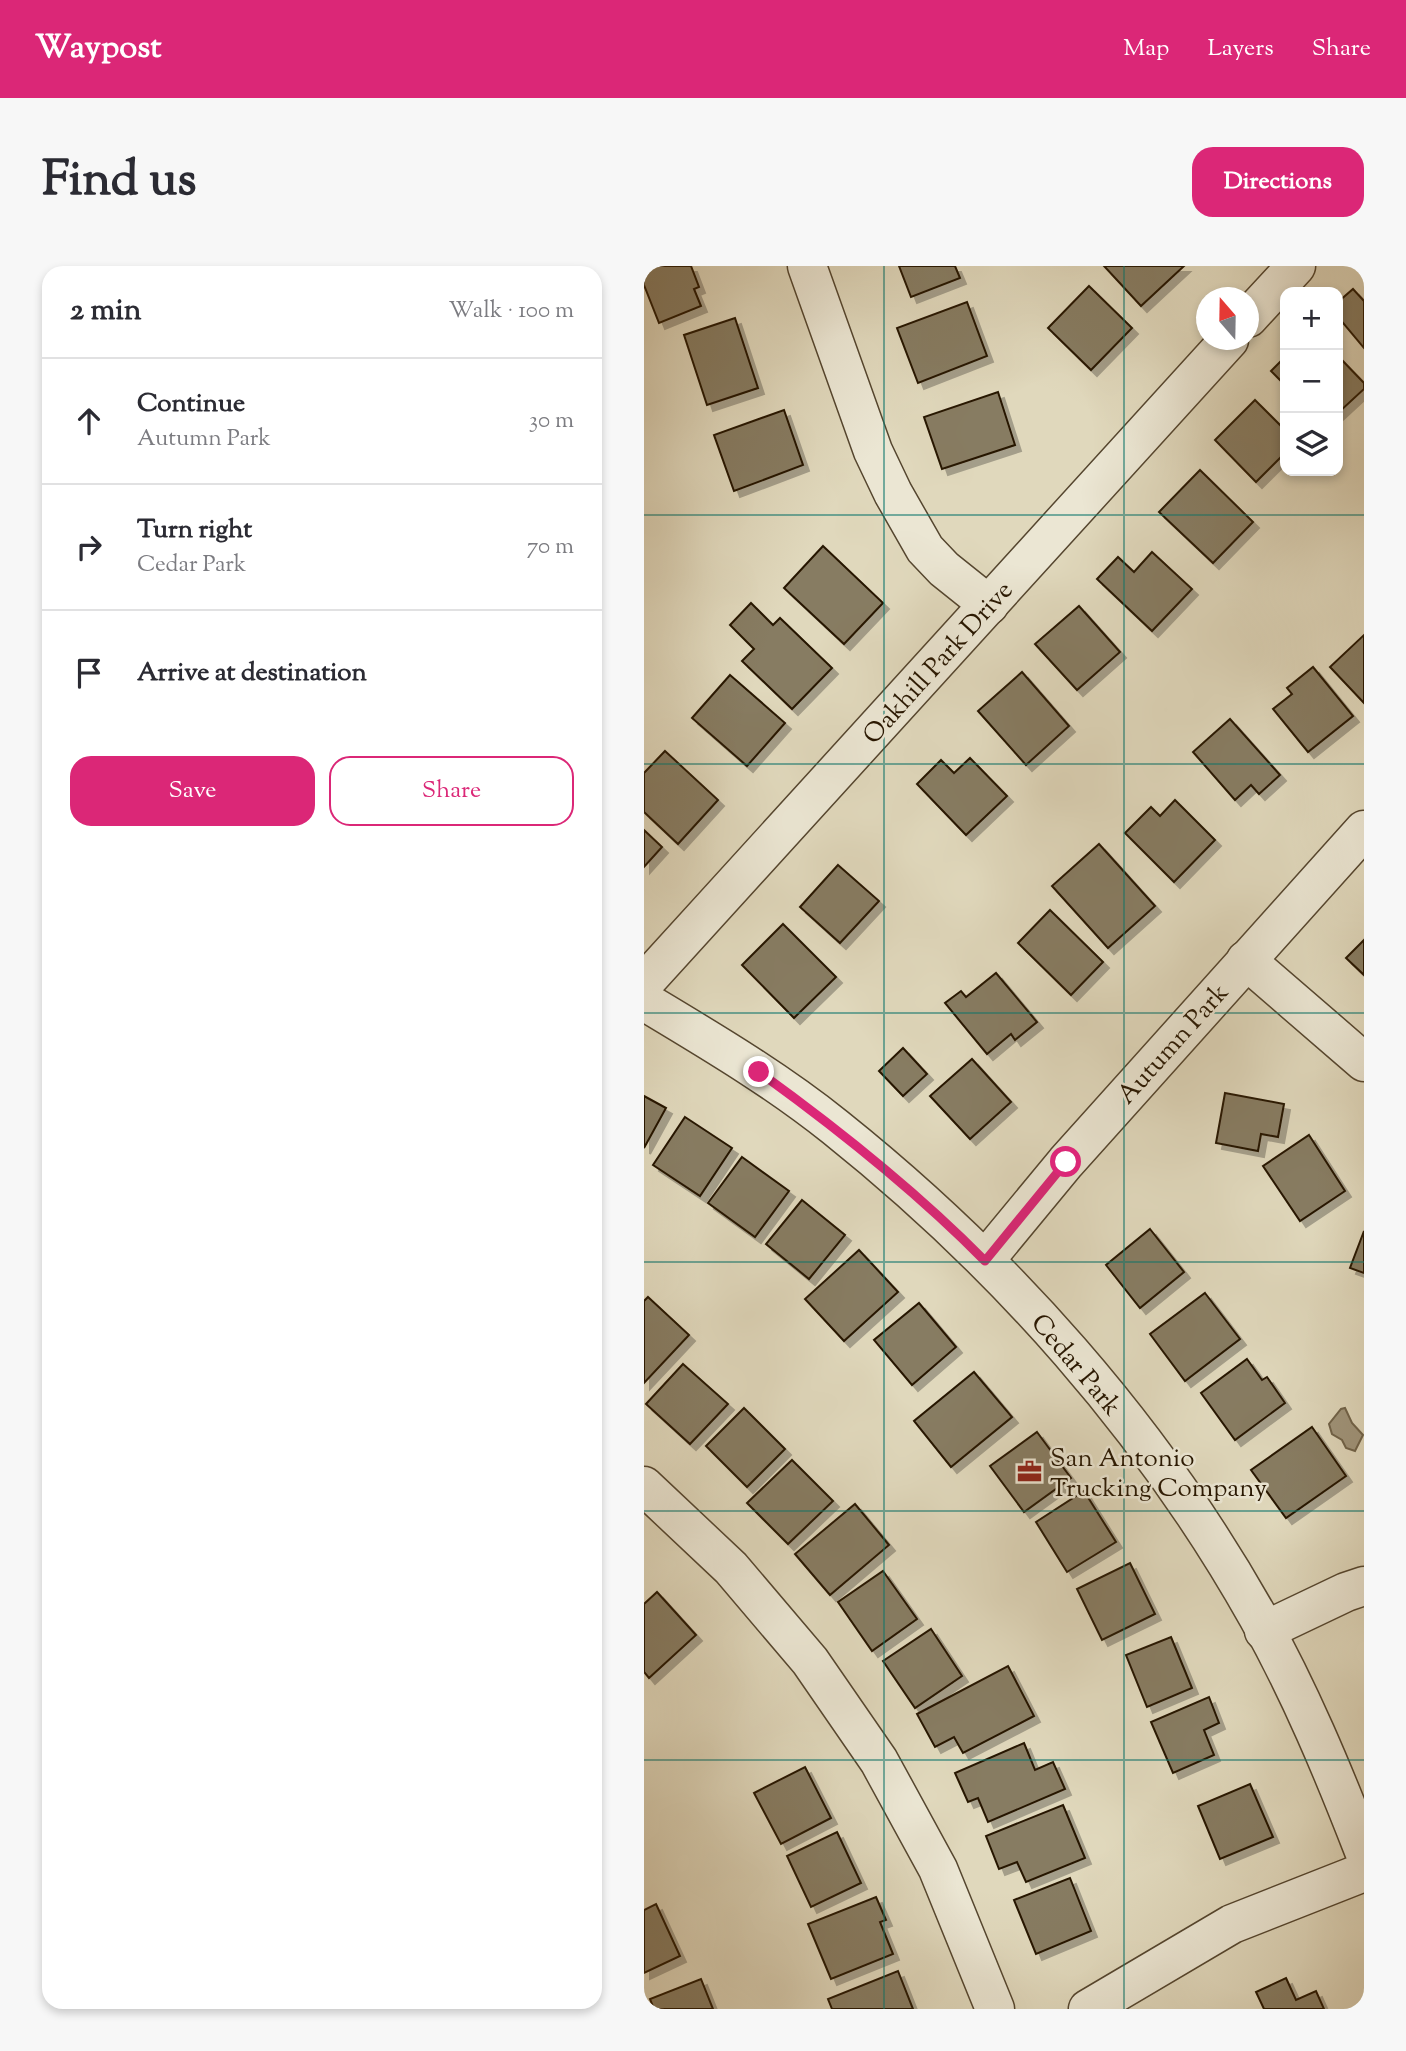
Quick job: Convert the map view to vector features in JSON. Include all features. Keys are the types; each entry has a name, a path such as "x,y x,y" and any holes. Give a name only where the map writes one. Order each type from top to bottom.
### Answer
{"street":[{"path":"807,266 873,451 893,493 925,549 944,569 989,605"},
{"path":"1259,306 1296,266"},
{"name":"Oakhill Park Drive","path":"644,983 1220,350"},
{"name":"Autumn Park","path":"985,1261 1066,1162 1364,830"},
{"path":"1246,960 1364,1062"},
{"name":"Cedar Park","path":"644,1001 759,1072 834,1126 965,1240 1073,1354 1172,1481 1265,1631 1331,1764 1364,1851"},
{"path":"644,1486 731,1568 810,1661 879,1761 938,1869 995,2009"},
{"path":"1265,1631 1364,1586"},
{"path":"1088,2009 1232,1924 1364,1872"}],"shaded area":[{"path":"1345,1408 1352,1423 1363,1435 1355,1451 1346,1448 1342,1440 1332,1434 1329,1424 1341,1409"}],"building":[{"path":"644,266 691,266 699,287 694,289 701,306 659,323 644,285"},
{"path":"899,266 955,266 960,278 911,297"},
{"path":"1104,266 1184,266 1141,306"},
{"path":"1089,286 1132,328 1091,370 1048,328"},
{"path":"1353,289 1364,301 1364,348 1343,323 1343,298"},
{"path":"967,302 987,356 918,383 897,328"},
{"path":"735,318 758,388 707,405 684,335"},
{"path":"1343,361 1364,383 1364,389 1343,408"},
{"path":"1280,362 1280,380 1271,371"},
{"path":"998,392 1015,445 942,469 924,417"},
{"path":"1255,400 1280,425 1280,458 1256,482 1215,440"},
{"path":"784,410 803,465 734,491 714,435"},
{"path":"1200,470 1253,522 1213,563 1159,512"},
{"path":"823,546 883,603 844,644 784,588"},
{"path":"1152,552 1192,589 1152,631 1097,579 1118,557 1134,572"},
{"path":"751,603 773,625 780,618 832,668 792,709 742,661 754,649 730,625"},
{"path":"1079,606 1120,652 1077,690 1035,644"},
{"path":"1364,635 1364,703 1330,667"},
{"path":"1313,667 1353,716 1308,752 1273,709 1292,694 1287,688"},
{"path":"1022,672 1069,726 1026,765 978,711"},
{"path":"730,675 785,723 747,766 692,718"},
{"path":"1230,719 1280,775 1259,794 1251,785 1235,800 1193,752"},
{"path":"665,751 718,800 678,844 644,812 644,773"},
{"path":"970,758 1007,796 966,835 917,784 941,760 954,773"},
{"path":"1175,800 1215,840 1174,882 1125,833 1151,807 1160,816"},
{"path":"644,830 662,847 644,867"},
{"path":"1099,844 1155,906 1108,948 1052,886"},
{"path":"838,865 879,901 840,943 800,907"},
{"path":"1050,910 1103,962 1071,995 1018,943"},
{"path":"783,924 836,977 794,1018 742,965"},
{"path":"1364,940 1364,975 1346,958"},
{"path":"996,973 1037,1022 1015,1040 1011,1034 987,1054 945,1003 961,991 966,997"},
{"path":"903,1048 927,1074 903,1096 879,1071"},
{"path":"972,1059 1011,1102 970,1139 930,1096"},
{"path":"1225,1093 1284,1104 1278,1137 1261,1134 1258,1151 1216,1143"},
{"path":"644,1096 666,1108 644,1148"},
{"path":"685,1117 732,1148 700,1196 653,1165"},
{"path":"1309,1135 1345,1191 1300,1221 1263,1166"},
{"path":"742,1157 789,1191 755,1237 708,1203"},
{"path":"802,1200 845,1235 809,1279 766,1244"},
{"path":"1150,1229 1184,1272 1140,1308 1106,1265"},
{"path":"1364,1231 1364,1273 1350,1268"},
{"path":"859,1250 898,1292 844,1341 805,1299"},
{"path":"1205,1293 1240,1339 1185,1381 1150,1334"},
{"path":"648,1297 689,1335 644,1383 644,1301"},
{"path":"919,1303 956,1347 912,1385 874,1340"},
{"path":"1247,1359 1262,1380 1267,1377 1285,1403 1235,1440 1201,1393"},
{"path":"683,1364 728,1404 690,1444 646,1404"},
{"path":"974,1372 1012,1417 951,1467 914,1421"},
{"path":"744,1408 785,1449 747,1487 706,1446"},
{"path":"1312,1427 1346,1476 1286,1518 1251,1470"},
{"path":"1037,1432 1071,1478 1024,1512 990,1466"},
{"path":"792,1460 833,1501 788,1544 747,1503"},
{"path":"1084,1491 1116,1542 1067,1572 1036,1522"},
{"path":"855,1504 889,1545 830,1595 795,1554"},
{"path":"1130,1563 1155,1614 1102,1640 1077,1589"},
{"path":"883,1571 917,1619 872,1651 838,1602"},
{"path":"657,1592 696,1635 649,1678 644,1672 644,1604"},
{"path":"931,1629 962,1676 915,1708 883,1661"},
{"path":"1171,1637 1192,1688 1147,1707 1126,1655"},
{"path":"1008,1666 1034,1716 963,1753 954,1737 935,1747 917,1714"},
{"path":"1209,1697 1219,1723 1204,1730 1214,1755 1173,1773 1151,1722"},
{"path":"1024,1743 1035,1770 1053,1762 1065,1789 988,1822 978,1798 968,1802 955,1773"},
{"path":"805,1767 831,1818 781,1844 754,1793"},
{"path":"1250,1784 1273,1837 1220,1859 1198,1806"},
{"path":"1063,1805 1085,1858 1026,1882 1017,1862 999,1869 986,1836"},
{"path":"837,1832 861,1883 811,1907 787,1856"},
{"path":"1070,1878 1091,1931 1036,1954 1014,1900"},
{"path":"876,1897 886,1920 880,1922 893,1954 831,1979 808,1924"},
{"path":"656,1904 680,1956 644,1973 644,1910"},
{"path":"898,1971 913,2009 832,2009 828,1999"},
{"path":"1286,1978 1296,2000 1316,1991 1324,2009 1264,2009 1256,1992"},
{"path":"701,1979 713,2009 654,2009 650,1999"}],"place":[{"name":"San Antonio Trucking Company","path":"1030,1472"}],"route":[{"path":"759,1072 834,1126 965,1240 985,1261 1066,1162"}]}
